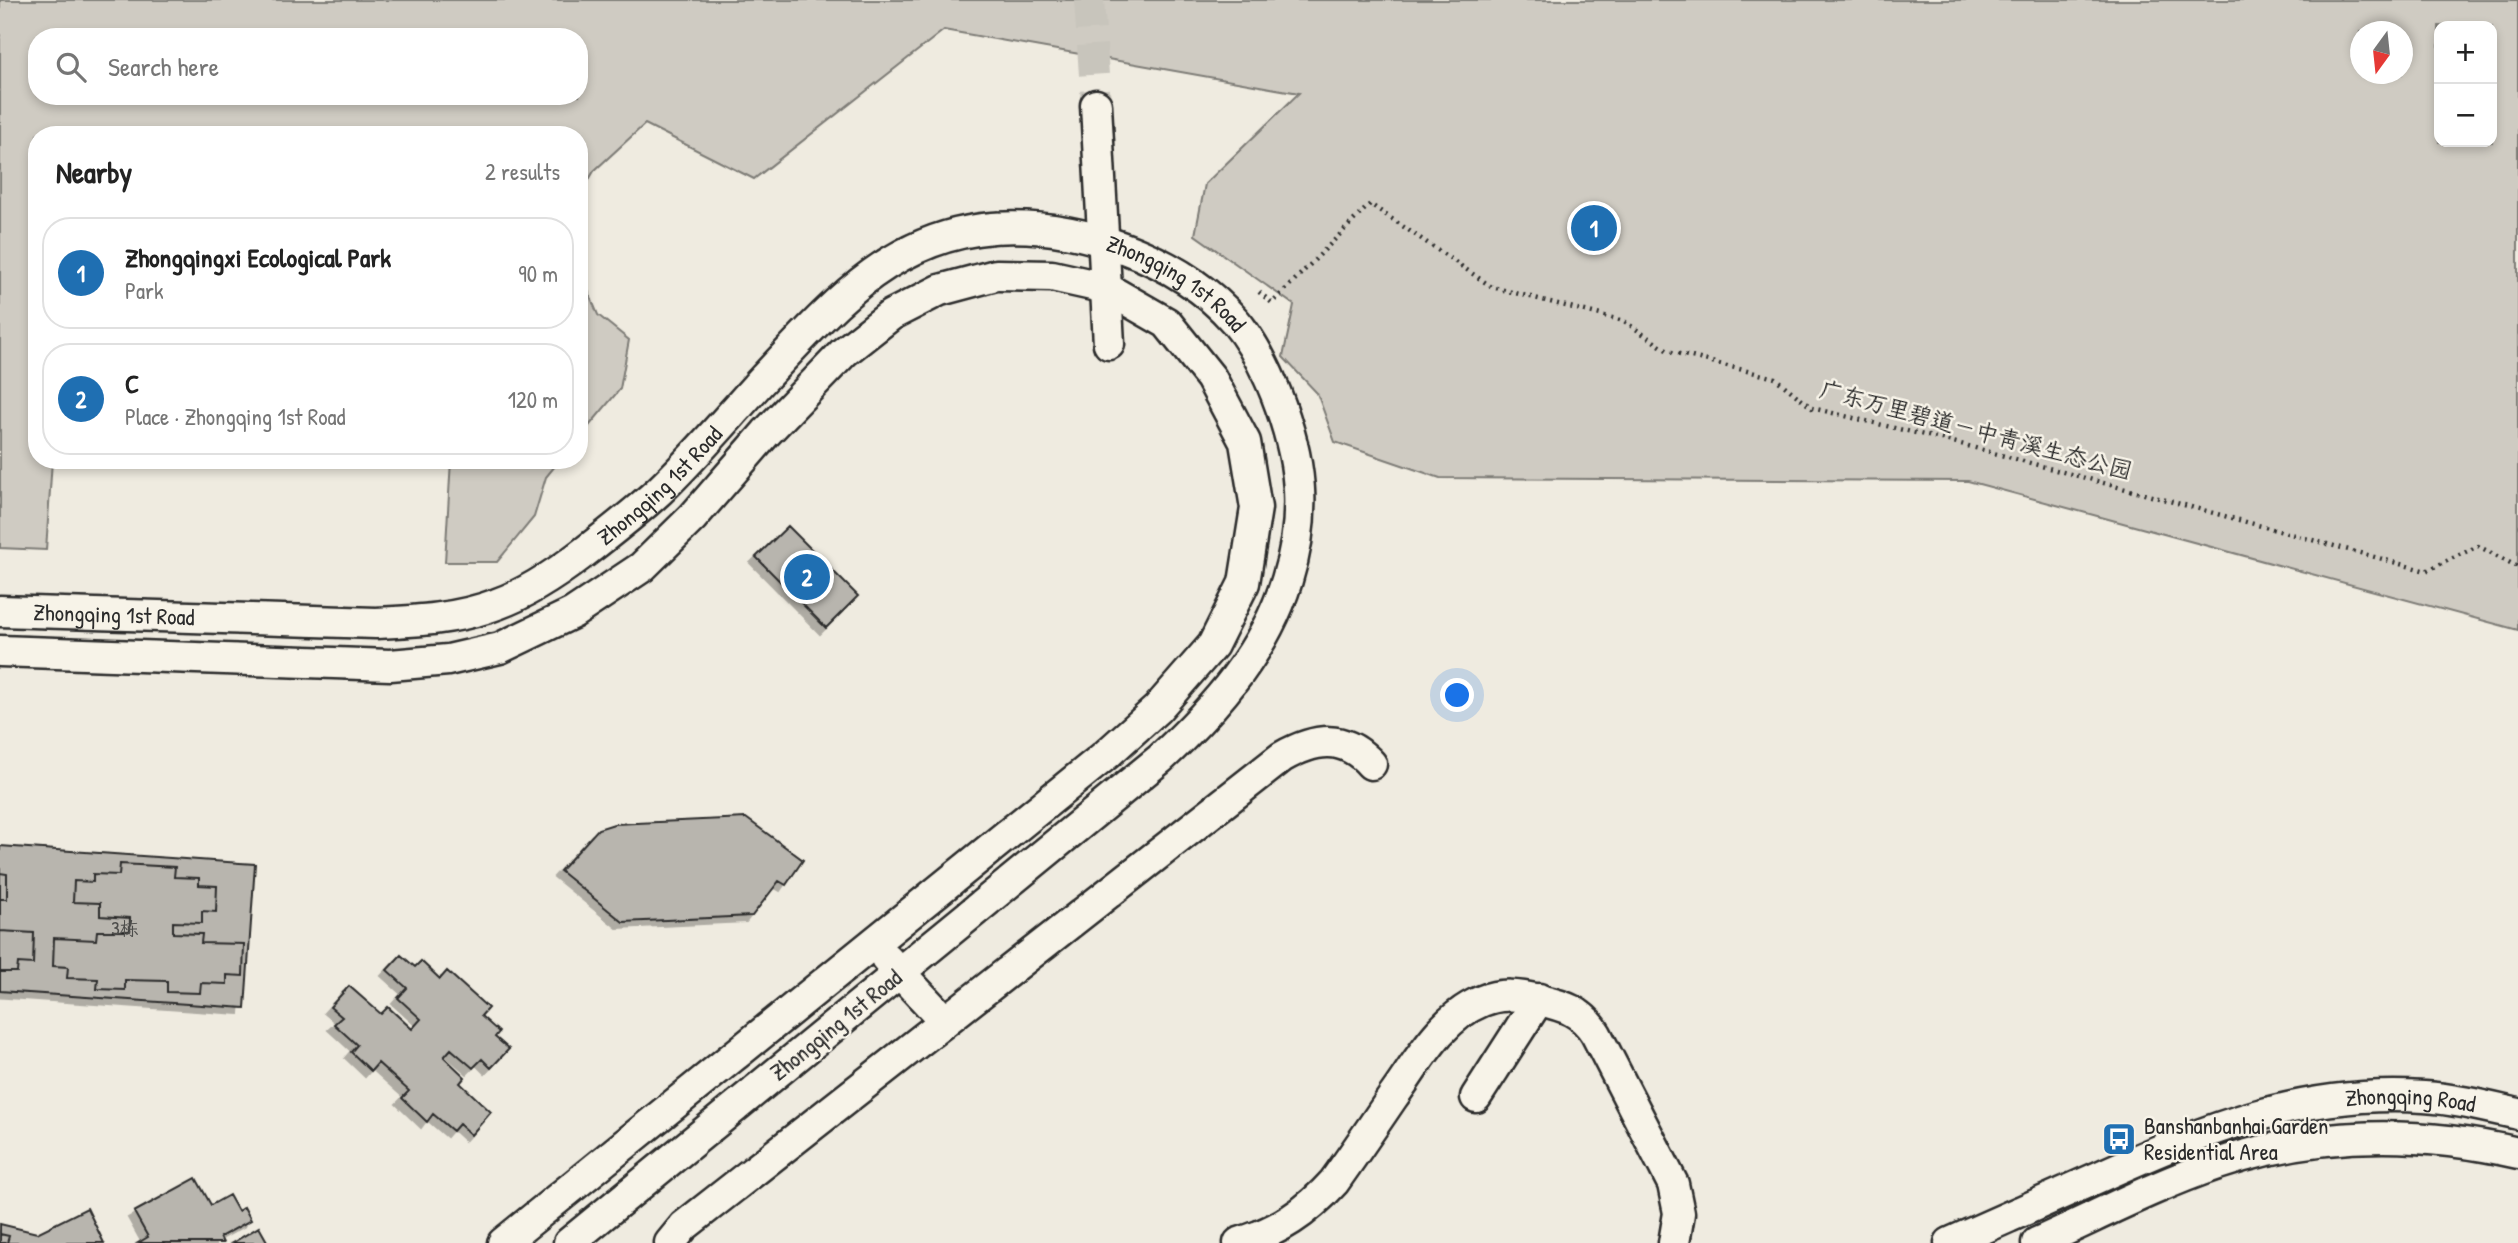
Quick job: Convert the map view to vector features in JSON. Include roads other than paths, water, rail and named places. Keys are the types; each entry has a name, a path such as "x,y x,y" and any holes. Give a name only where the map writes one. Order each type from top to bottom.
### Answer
{"street":[{"path":"1096,105 1109,344"},
{"name":"Zhongqing 1st Road","path":"0,611 376,623 437,620 497,604 551,577 660,490 849,290 896,258 943,236 994,228 1049,230 1103,240 1152,260 1200,289 1235,322 1265,368 1292,439 1299,481 1298,530 1287,582 1262,638 1247,661 1210,711 1133,782 569,1243"},
{"name":"Zhongqing 1st Road","path":"0,651 390,665 448,660 500,648 573,613 642,567 693,517 766,433 844,352 891,315 940,290 996,275 1052,276 1106,288 1167,323 1211,378 1245,442 1256,508 1244,583 1213,645 1157,709 1107,754 503,1243"},
{"path":"684,1237 945,1021 1282,757 1296,749 1328,741 1359,751 1371,764"},
{"path":"873,943 945,1021"},
{"path":"1239,1243 1260,1237 1294,1220 1322,1196 1430,1044 1457,1016 1479,1002 1503,995 1539,999 1579,1013 1588,1021 1673,1184 1679,1213 1674,1243"},
{"path":"1476,1097 1539,999"},
{"name":"Zhongqing Road","path":"1950,1243 2173,1144 2220,1125 2272,1111 2345,1098 2387,1096 2452,1100 2518,1114"},
{"name":"Zhongqing Road","path":"2037,1243 2183,1177 2232,1160 2295,1144 2342,1138 2394,1136 2445,1140 2518,1153"}],"tunnel":[{"path":"1089,0 1096,105"}],"place":[{"name":"Zhongqingxi Ecological Park","path":"1594,228"},
{"name":"C","path":"807,577"},
{"name":"Banshanbanhai Garden Residential Area","path":"2119,1139"}]}
